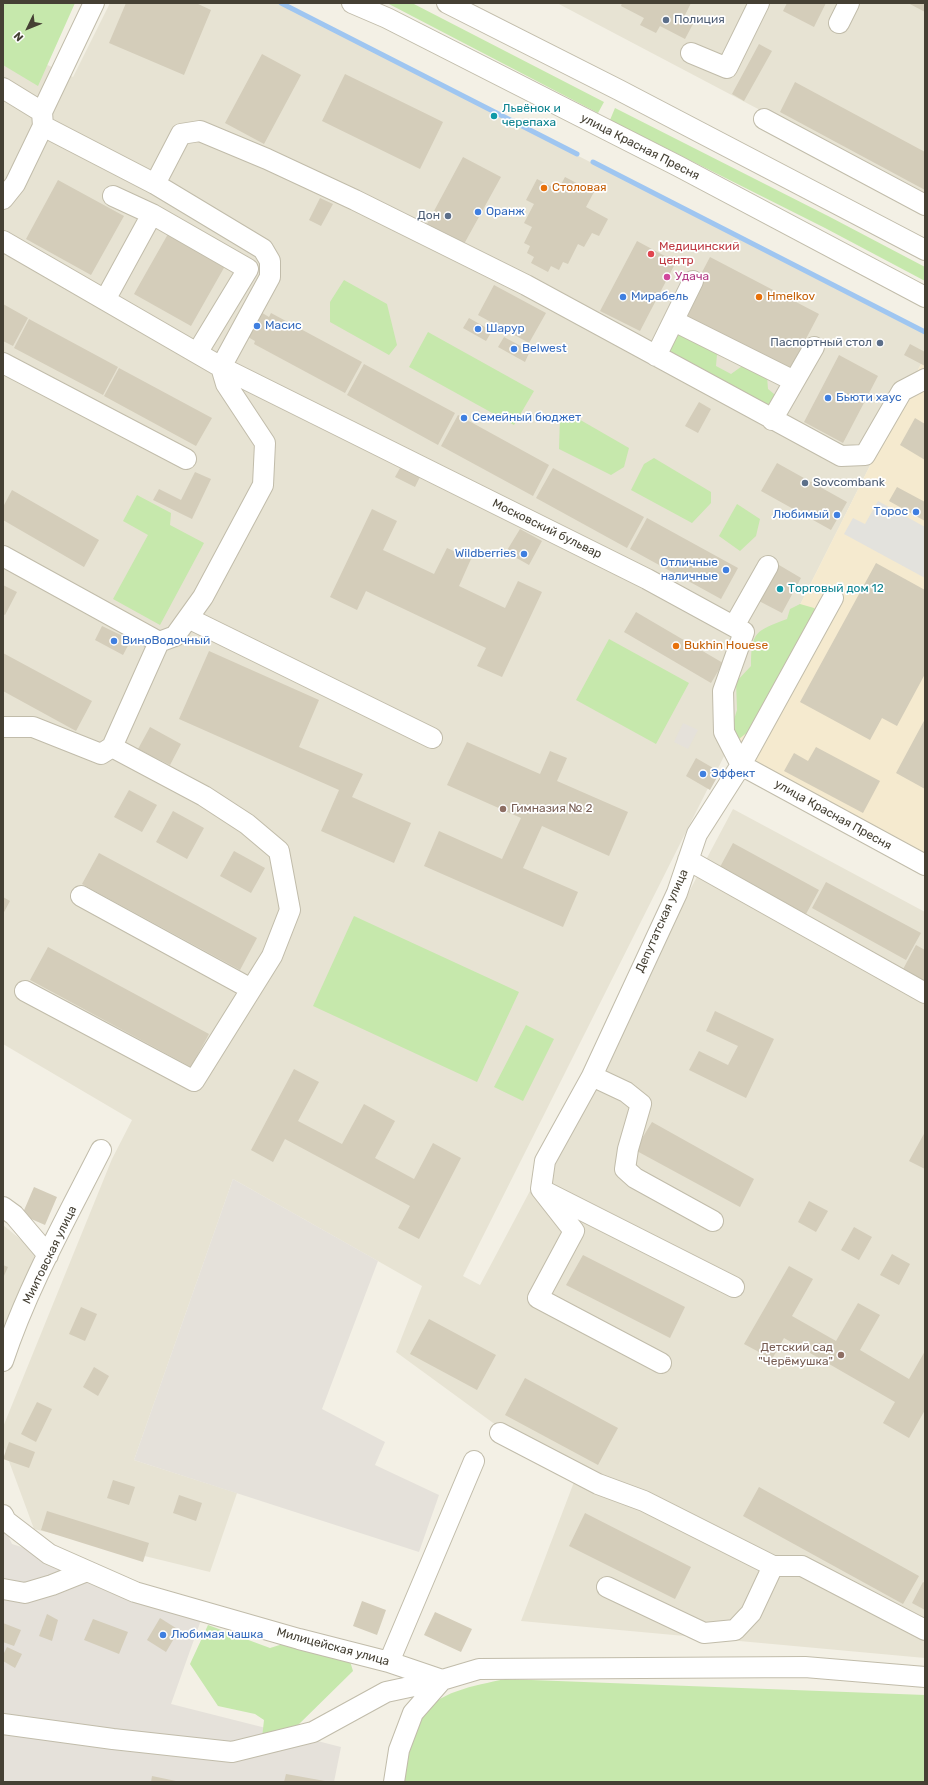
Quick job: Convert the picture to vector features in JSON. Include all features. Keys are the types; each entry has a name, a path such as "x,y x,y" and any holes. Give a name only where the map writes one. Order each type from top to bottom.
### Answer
{"street":[{"path":"3,199 15,184 42,119 94,3"},
{"name":"улица Красная Пресня","path":"352,3 387,18 678,166 925,297"},
{"path":"447,3 626,94 925,250"},
{"path":"691,53 727,68 759,3"},
{"path":"839,23 849,3"},
{"path":"3,88 42,119 155,184 263,249 270,262 270,277 221,367 226,384 265,444 263,485 203,597 175,636 159,642 112,747 101,754 32,727 3,727"},
{"path":"764,119 925,205"},
{"path":"155,184 181,134 200,131 268,159 355,200 526,285 772,420 842,456 866,455 902,391 925,379"},
{"path":"113,196 152,214 248,269 197,353"},
{"path":"105,300 152,214"},
{"name":"Московский бульвар","path":"3,241 221,367 647,579 734,626"},
{"path":"656,356 693,281"},
{"path":"674,321 794,381"},
{"path":"772,420 814,347"},
{"path":"3,363 186,460"},
{"path":"3,556 159,642"},
{"path":"741,765 724,732 724,691 744,632 734,626 768,566"},
{"name":"Депутатская улица","path":"541,1189 545,1161 592,1076 677,893 697,834 741,765 833,598"},
{"path":"188,618 432,738"},
{"path":"25,992 194,1081 272,956 290,910 279,851 247,824 204,796 112,747"},
{"name":"улица Красная Пресня","path":"741,765 925,865"},
{"path":"688,860 925,993"},
{"path":"81,896 251,989"},
{"path":"592,1076 626,1092 641,1104 628,1149 625,1169 635,1178 713,1221"},
{"name":"Миитовская улица","path":"3,1361 10,1341 48,1255 101,1150"},
{"path":"541,1189 734,1287"},
{"path":"541,1189 574,1231 538,1298 661,1363"},
{"path":"3,1207 14,1215 48,1255"},
{"path":"500,1433 598,1484 644,1501 773,1566 802,1566 925,1630"},
{"path":"389,1662 474,1461"},
{"name":"Милицейская улица","path":"4,1518 49,1554 135,1592 299,1639 389,1662 442,1680"},
{"path":"607,1587 704,1632 735,1630 751,1613 773,1566"},
{"path":"3,1589 25,1592 52,1585 87,1571"},
{"path":"3,1724 113,1739 232,1752 313,1732 386,1692 442,1680 479,1669 805,1668 925,1677"},
{"path":"394,1782 399,1750 413,1713 442,1680"}],"shaded area":[{"path":"110,3 277,3 925,332 925,356 463,1276 480,1285 733,809 925,912 925,1658 521,1621 574,1482 396,1352 422,1286 233,1179 134,1460 237,1493 210,1572 34,1529 3,1445 3,1427 112,1159 132,1120 3,1044 3,44 73,77"},
{"path":"557,3 925,3 925,197"},
{"path":"925,356 925,862 724,756"},
{"path":"878,501 925,527 925,578 844,534 853,518 865,524"},
{"path":"683,723 698,730 688,749 674,742"},
{"path":"233,1179 378,1261 322,1409 385,1442 375,1465 439,1495 419,1552 134,1460"},
{"path":"3,1225 36,1252 3,1346"},
{"path":"3,1525 12,1544 206,1606 171,1704 341,1747 334,1782 3,1782"}],"green space":[{"path":"3,3 75,3 38,86 3,65"},
{"path":"387,3 412,3 604,102 598,113"},
{"path":"615,108 925,267 925,281 825,228 610,120"},
{"path":"344,280 387,304 397,345 389,355 330,322 330,302"},
{"path":"683,331 710,346 717,354 716,366 731,374 745,364 767,376 768,389 774,394 774,401 772,405 766,408 666,358 673,334"},
{"path":"428,332 534,391 514,425 409,367"},
{"path":"570,414 629,448 624,467 611,475 559,449 560,416"},
{"path":"654,458 711,492 711,503 692,523 631,490 644,464"},
{"path":"137,495 171,513 170,525 204,543 160,625 113,599 148,535 123,521"},
{"path":"737,504 760,519 756,536 740,551 719,536"},
{"path":"800,604 814,608 819,614 759,723 739,739 730,732 737,710 736,682 751,666 751,654 754,639 757,634 768,626 787,619 790,609"},
{"path":"609,639 689,683 656,744 576,700"},
{"path":"354,916 519,992 477,1082 313,1006"},
{"path":"526,1025 554,1039 523,1101 494,1087"},
{"path":"208,1625 270,1648 299,1639 349,1658 353,1671 294,1729 262,1738 264,1720 255,1714 218,1706 190,1664"},
{"path":"505,1679 925,1695 925,1782 401,1782 413,1731 418,1719 426,1710 435,1702 457,1691"}],"building":[{"path":"126,3 196,3 211,10 184,75 109,43"},
{"name":"Полиция","path":"622,3 691,3 684,17 694,22 685,39 660,26 656,33 640,25 644,18 621,6"},
{"path":"787,3 826,3 814,27 783,11"},
{"path":"908,3 925,3 925,12"},
{"path":"759,44 772,51 744,101 732,94"},
{"path":"262,54 301,75 264,144 225,123"},
{"path":"345,74 443,122 420,169 322,121"},
{"path":"795,82 925,152 925,190 780,112"},
{"path":"463,157 501,177 464,244 427,224"},
{"path":"565,177 594,192 586,207 608,219 599,236 592,233 584,247 578,244 568,264 563,262 559,270 551,266 548,272 531,263 534,257 527,253 530,246 524,243 532,227 524,223 534,204 526,200 537,179 558,190"},
{"path":"58,180 124,216 91,275 26,239"},
{"path":"320,198 333,204 321,226 309,220"},
{"path":"168,234 225,266 191,326 134,294"},
{"path":"637,241 676,262 640,331 600,311"},
{"path":"710,257 819,314 788,373 679,316"},
{"path":"494,285 546,313 529,343 478,315"},
{"path":"3,304 28,318 13,346 3,341"},
{"path":"259,311 269,317 271,313 362,362 345,393 254,344 255,341 246,336"},
{"name":"Шарур","path":"469,318 492,331 486,341 463,328"},
{"path":"29,319 118,367 103,395 14,348"},
{"name":"Belwest","path":"504,337 530,351 525,362 498,347"},
{"path":"910,344 925,352 925,366 904,355"},
{"path":"839,355 878,376 843,443 804,422"},
{"path":"364,364 455,413 438,445 347,395"},
{"path":"119,368 212,418 196,446 104,396"},
{"path":"699,402 711,409 698,433 685,426"},
{"path":"458,415 549,465 533,496 441,446"},
{"path":"915,418 925,424 925,460 900,445"},
{"path":"404,461 423,471 415,487 395,477"},
{"path":"777,463 847,502 831,530 761,491"},
{"path":"553,468 644,517 627,548 536,498"},
{"path":"195,472 211,479 192,519 153,500 159,489 181,500"},
{"name":"Торос","path":"897,487 925,502 925,521 889,501"},
{"path":"12,490 99,540 84,567 3,520 3,507"},
{"path":"372,509 397,521 383,550 434,574 447,548 471,559 459,586 505,608 518,581 542,592 502,677 477,666 486,648 366,591 357,610 330,597"},
{"path":"647,518 738,568 721,599 630,549"},
{"path":"520,529 542,541 529,565 506,552"},
{"path":"876,563 925,590 925,674 897,726 882,718 870,740 800,702"},
{"name":"Торговый дом 12","path":"779,565 801,578 782,613 759,601"},
{"path":"3,585 17,592 5,615 3,614"},
{"path":"636,612 723,663 711,683 624,632"},
{"path":"102,626 131,640 123,655 95,640"},
{"path":"209,651 319,700 299,747 363,774 352,797 411,823 394,863 321,831 339,790 179,719"},
{"path":"3,653 92,701 76,731 3,691"},
{"path":"925,719 925,789 896,773"},
{"path":"150,727 181,744 170,765 138,749"},
{"path":"467,742 540,774 550,751 567,758 557,781 628,812 609,856 542,826 523,868 578,892 563,927 424,866 439,831 502,859 521,818 447,785"},
{"path":"816,747 880,781 863,813 784,771 794,753 808,761"},
{"name":"Эффект","path":"696,758 720,772 710,790 686,776"},
{"path":"129,790 157,805 142,832 114,817"},
{"path":"173,811 204,828 187,859 156,842"},
{"path":"733,843 819,890 806,914 720,867"},
{"path":"234,851 265,868 251,893 220,876"},
{"path":"99,853 257,938 240,970 82,884"},
{"path":"826,882 921,933 906,960 812,908"},
{"path":"3,897 10,901 3,914"},
{"path":"916,945 925,950 925,986 901,973"},
{"path":"48,947 209,1034 191,1067 30,980"},
{"path":"715,1011 774,1039 746,1098 689,1070 699,1051 728,1065 738,1046 706,1031"},
{"path":"294,1069 319,1082 298,1121 342,1144 364,1104 395,1121 375,1158 414,1179 433,1143 461,1158 419,1239 398,1228 410,1206 285,1139 273,1162 251,1150"},
{"path":"652,1122 754,1179 740,1207 635,1150"},
{"path":"925,1132 925,1169 909,1161"},
{"path":"34,1187 57,1197 45,1225 22,1215"},
{"path":"809,1201 828,1211 816,1232 798,1222"},
{"path":"854,1227 872,1237 859,1260 841,1250"},
{"path":"892,1254 910,1264 899,1285 880,1275"},
{"path":"583,1255 685,1307 670,1338 566,1285"},
{"path":"3,1265 8,1267 3,1278"},
{"name":"Детский сад \"Черёмушка\"","path":"789,1266 813,1279 792,1316 836,1341 858,1303 880,1315 860,1350 909,1379 925,1351 925,1410 909,1438 883,1423 895,1402 784,1338 772,1359 744,1344"},
{"path":"81,1307 97,1314 85,1341 69,1334"},
{"path":"429,1319 496,1355 477,1390 410,1354"},
{"path":"94,1367 109,1376 98,1396 83,1387"},
{"path":"525,1378 618,1428 598,1465 505,1415"},
{"path":"37,1402 52,1409 36,1442 21,1434"},
{"path":"9,1442 35,1452 29,1468 3,1459"},
{"path":"113,1480 135,1487 129,1505 107,1498"},
{"path":"759,1487 919,1576 903,1604 743,1516"},
{"path":"179,1495 202,1503 196,1521 173,1513"},
{"path":"47,1511 149,1543 143,1562 41,1530"},
{"path":"585,1513 691,1567 675,1599 569,1546"},
{"path":"923,1582 925,1583 925,1610 912,1603"},
{"path":"362,1601 386,1610 377,1635 353,1626"},
{"path":"435,1612 472,1629 461,1652 424,1635"},
{"path":"47,1614 58,1620 52,1641 39,1636"},
{"name":"Любимая чашка","path":"160,1618 179,1630 166,1652 147,1640"},
{"path":"93,1619 128,1632 119,1654 84,1640"},
{"path":"3,1623 21,1630 14,1646 3,1642"},
{"path":"7,1647 22,1654 15,1668 3,1661 3,1655"},
{"path":"286,1774 325,1781 325,1782 284,1782"},
{"path":"152,1776 176,1781 151,1782"}],"waterway":[{"path":"281,3 577,154"},
{"path":"593,162 925,332"}],"place":[{"name":"Полиция","path":"666,20"},
{"name":"Львёнок и черепаха","path":"494,116"},
{"name":"Столовая","path":"544,188"},
{"name":"Оранж","path":"478,212"},
{"name":"Дон","path":"448,216"},
{"name":"Медицинский центр","path":"651,254"},
{"name":"Удача","path":"667,277"},
{"name":"Мирабель","path":"623,297"},
{"name":"Hmelkov","path":"759,297"},
{"name":"Масис","path":"257,326"},
{"name":"Шарур","path":"478,329"},
{"name":"Паспортный стол","path":"880,343"},
{"name":"Belwest","path":"514,349"},
{"name":"Бьюти хаус","path":"828,398"},
{"name":"Семейный бюджет","path":"464,418"},
{"name":"Sovcombank","path":"805,483"},
{"name":"Торос","path":"916,512"},
{"name":"Любимый","path":"837,515"},
{"name":"Wildberries","path":"524,554"},
{"name":"Отличные наличные","path":"726,570"},
{"name":"Торговый дом 12","path":"780,589"},
{"name":"ВиноВодочный","path":"114,641"},
{"name":"Bukhin Houese","path":"676,646"},
{"name":"Эффект","path":"703,774"},
{"name":"Гимназия № 2","path":"503,809"},
{"name":"Детский сад \"Черёмушка\"","path":"841,1355"},
{"name":"Любимая чашка","path":"163,1635"}]}
